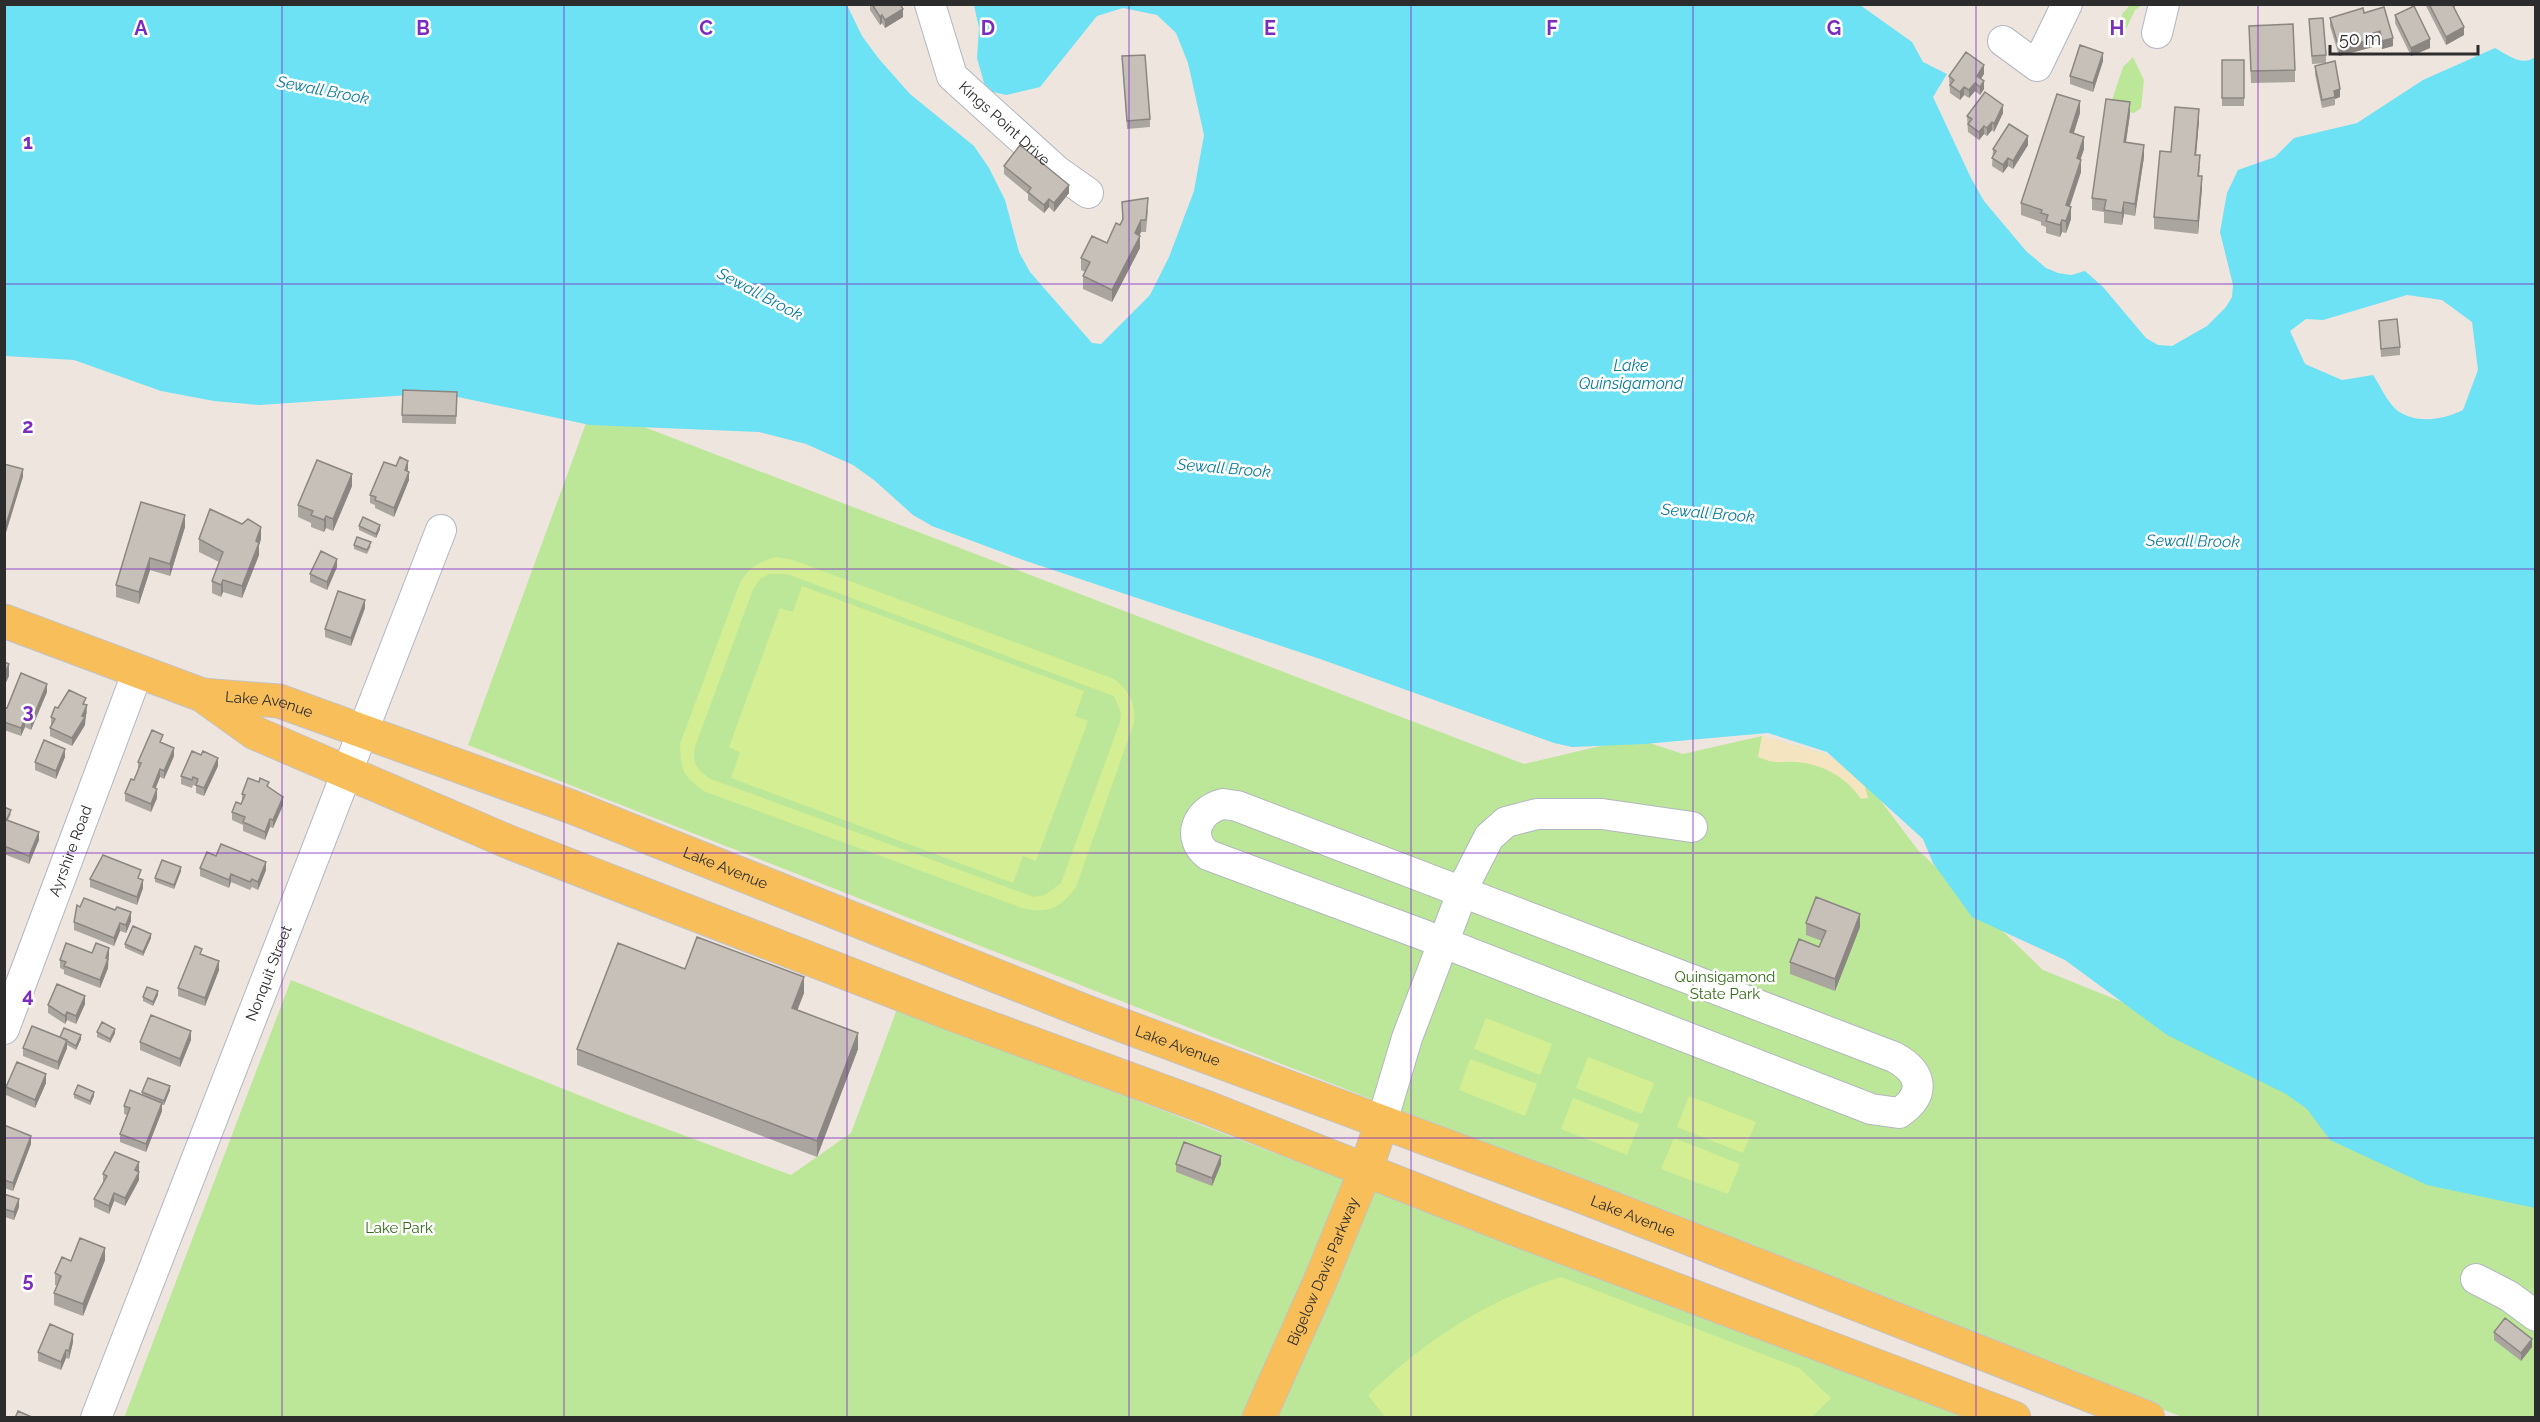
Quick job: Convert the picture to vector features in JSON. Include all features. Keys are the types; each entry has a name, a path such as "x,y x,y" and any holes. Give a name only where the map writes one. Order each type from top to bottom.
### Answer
{"main road":[{"name":"Lake Avenue","path":"4,621 202,695 255,733 346,771 408,801 509,842 949,1013 1169,1093 1515,1229 2014,1418"},
{"name":"Lake Avenue","path":"202,695 279,701 572,807 1092,1014 1823,1289 2148,1418"},
{"name":"Bigelow Davis Parkway","path":"1259,1418 1321,1279 1366,1169 1382,1122"}],"street":[{"name":"Kings Point Drive","path":"930,4 952,75 1057,171 1088,193"},
{"path":"2003,41 2037,66 2067,4"},
{"path":"2157,33 2164,4"},
{"name":"Nonquit Street","path":"96,1418 441,530"},
{"name":"Ayrshire Road","path":"4,1029 138,671"},
{"path":"1223,804 1237,806 1462,892 1894,1057 1912,1070 1918,1089 1914,1101 1899,1113 1871,1109 1443,943 1208,855 1198,842 1195,832 1202,814 1213,806 1223,804"},
{"path":"1382,1122 1400,1058 1462,892 1481,848 1506,822 1537,814 1574,813 1624,816 1692,827"},
{"path":"2476,1279 2510,1296 2535,1316"}],"green space":[{"path":"2130,5 2142,5 2135,10 2126,29 2122,26 2122,14"},
{"path":"2133,57 2144,80 2141,108 2134,113 2109,109 2123,67"},
{"name":"Quinsigamond State Park","path":"592,407 1524,764 1634,738 1683,754 1762,736 1825,754 1862,776 1918,850 2043,970 2535,1169 2535,1417 2182,1417 468,745"},
{"path":"776,557 793,560 1114,679 1124,688 1133,704 1134,723 1076,887 1059,905 1046,910 1022,908 706,792 692,782 681,761 680,744 740,583 747,573 759,563","holes":["769,574 787,574 1114,696 1121,713 1120,722 1061,883 1045,895 1034,897 711,779 702,773 695,762 695,747 753,589 760,579"]},
{"path":"802,586 1084,691 1075,716 1088,721 1036,861 1023,856 1013,883 731,778 740,752 729,747 780,608 793,612"},
{"name":"Lake Park","path":"291,980 621,1112 791,1175 851,1133 897,1009 1968,1418 124,1418"},
{"path":"1486,1018 1552,1044 1540,1075 1474,1049"},
{"path":"1588,1057 1654,1083 1642,1114 1576,1088"},
{"path":"1470,1059 1537,1084 1525,1116 1459,1090"},
{"path":"1689,1096 1756,1122 1743,1153 1677,1127"},
{"path":"1573,1098 1639,1124 1627,1155 1561,1129"},
{"path":"1674,1138 1740,1164 1728,1194 1661,1169"},
{"path":"1561,1277 1799,1368 1831,1398 1811,1418 1386,1418 1368,1395 1412,1357 1458,1324 1507,1298"}],"sand":[{"path":"1762,736 1825,754 1862,776 1868,798 1861,799 1841,778 1814,765 1774,762 1758,757"}],"water":[{"name":"Lake Quinsigamond","path":"5,5 847,5 862,36 910,94 974,146 989,168 1005,200 1019,252 1030,272 1092,343 1101,344 1150,295 1169,257 1194,191 1204,135 1188,63 1176,33 1157,15 1123,8 1097,16 1040,87 1006,95 993,92 984,83 977,58 979,28 974,5 1860,5 1912,42 1923,62 1947,74 1933,97 1984,201 2026,251 2046,268 2058,273 2071,275 2085,271 2103,287 2146,338 2158,345 2172,346 2207,326 2226,307 2232,297 2233,285 2220,232 2227,193 2238,170 2275,157 2294,138 2357,123 2423,80 2495,48 2520,60 2530,60 2535,57 2535,1208 2427,1185 2330,1140 2307,1109 2286,1094 2167,1035 2065,960 1972,917 1933,863 1923,839 1827,752 1768,733 1644,744 1572,747 1554,743 1323,660 1026,561 932,526 913,515 874,480 853,465 806,444 759,432 590,425 439,393 259,405 214,401 161,391 74,360 5,356","holes":["2407,295 2442,300 2472,322 2478,370 2463,410 2439,418 2413,418 2398,411 2373,375 2342,380 2305,364 2290,331 2306,319 2323,320"]}],"building":[{"path":"872,4 900,4 903,9 885,20 882,15 880,17"},
{"path":"2429,4 2452,4 2464,27 2446,37"},
{"path":"2414,6 2430,39 2411,48 2395,15"},
{"path":"2384,7 2393,38 2382,41 2380,31 2371,34 2373,39 2339,48 2330,18 2363,8 2364,13"},
{"path":"2323,18 2326,55 2312,56 2309,19"},
{"path":"2293,24 2295,70 2251,71 2249,26"},
{"path":"2080,45 2103,53 2093,83 2070,76"},
{"path":"1966,52 1984,65 1977,76 1984,81 1980,87 1975,83 1969,90 1964,87 1960,92 1950,85 1954,80 1949,76"},
{"path":"1145,55 1150,119 1127,121 1122,56"},
{"path":"2222,60 2244,60 2244,98 2222,98"},
{"path":"2335,61 2340,89 2334,91 2335,97 2322,100 2315,66"},
{"path":"1985,92 2003,105 1994,124 1992,122 1987,128 1984,126 1979,132 1968,124 1972,119 1967,116"},
{"path":"2057,94 2080,101 2070,132 2084,137 2077,158 2081,160 2066,205 2071,207 2066,221 2062,220 2060,225 2046,221 2048,215 2041,213 2042,210 2021,203"},
{"path":"2106,99 2130,102 2124,142 2144,145 2135,204 2124,202 2122,213 2104,210 2106,200 2092,198"},
{"path":"2175,107 2199,109 2195,155 2200,155 2198,176 2202,176 2198,221 2154,217 2160,151 2171,152"},
{"path":"2009,124 2028,136 2013,161 2008,158 2003,165 1992,158 1996,151 1993,149"},
{"path":"1020,145 1069,185 1054,203 1049,199 1044,205 1028,192 1031,188 1004,166"},
{"path":"1148,198 1146,220 1141,220 1135,233 1140,236 1112,290 1083,276 1090,262 1081,258 1092,236 1107,243 1116,223 1120,225 1123,219 1122,202"},
{"path":"2397,319 2400,347 2381,349 2379,321"},
{"path":"403,390 457,392 456,416 402,415"},
{"path":"400,457 408,461 405,470 409,472 394,508 375,500 376,497 370,495 384,462 396,466"},
{"path":"317,460 352,474 333,519 326,516 324,520 311,515 313,511 298,505"},
{"path":"4,464 23,469 5,528 4,528"},
{"path":"141,502 185,515 170,564 150,558 139,592 116,585"},
{"path":"210,509 242,524 248,519 261,527 256,541 259,543 242,586 223,580 221,585 212,581 223,552 199,539"},
{"path":"363,517 380,525 376,534 359,526"},
{"path":"357,537 371,542 367,550 354,545"},
{"path":"321,551 337,559 327,582 310,574"},
{"path":"338,591 365,600 351,638 325,629"},
{"path":"4,662 9,664 4,675"},
{"path":"21,673 47,684 31,722 25,719 21,728 4,722 4,707 7,708"},
{"path":"69,690 86,698 83,704 87,705 82,716 85,717 72,738 50,728 55,719 51,717 55,707 58,708"},
{"path":"152,730 163,735 160,742 174,748 164,771 160,769 153,787 157,789 151,804 125,793 131,779 134,780 141,763 138,762"},
{"path":"44,740 65,749 56,771 35,762"},
{"path":"192,751 201,755 203,751 218,758 204,788 196,785 198,779 193,777 192,780 181,776"},
{"path":"248,778 259,782 260,778 269,782 267,786 283,797 265,832 243,822 245,817 232,812 236,802 241,804"},
{"path":"4,807 11,810 7,819 4,818"},
{"path":"4,819 39,832 29,856 4,846"},
{"path":"221,844 266,862 258,882 252,879 250,882 231,874 229,880 200,868 207,852 216,856"},
{"path":"103,855 141,870 138,878 143,880 137,897 90,879"},
{"path":"162,860 181,867 174,885 155,878"},
{"path":"1816,897 1860,914 1835,979 1790,962 1799,939 1819,947 1826,931 1806,923"},
{"path":"84,898 115,910 117,907 131,912 126,925 120,923 114,938 74,922 77,905 80,907"},
{"path":"133,926 151,934 143,952 125,944"},
{"path":"697,937 804,977 792,1008 858,1033 817,1141 577,1049 618,943 685,969"},
{"path":"66,943 92,953 96,943 109,948 106,958 108,959 100,980 64,966 66,962 60,960"},
{"path":"195,946 202,949 200,954 219,961 205,998 178,988"},
{"path":"57,984 85,996 76,1016 67,1012 65,1016 48,1005"},
{"path":"147,987 158,991 153,1002 143,997"},
{"path":"151,1015 191,1031 180,1059 140,1042"},
{"path":"102,1022 115,1029 110,1039 97,1032"},
{"path":"32,1026 67,1040 58,1062 23,1048"},
{"path":"64,1028 81,1035 76,1046 60,1037"},
{"path":"17,1062 46,1074 35,1100 6,1087"},
{"path":"148,1078 170,1086 164,1101 142,1092"},
{"path":"78,1085 94,1092 90,1101 74,1094"},
{"path":"130,1090 162,1103 146,1144 120,1134 130,1108 124,1106"},
{"path":"4,1125 31,1136 13,1183 4,1180"},
{"path":"1184,1142 1221,1156 1212,1178 1176,1164"},
{"path":"115,1152 139,1162 135,1170 139,1172 125,1198 114,1193 109,1206 94,1199 107,1176 103,1174"},
{"path":"4,1194 19,1199 14,1212 4,1210"},
{"path":"80,1238 105,1248 83,1304 54,1293 61,1276 55,1273 62,1257 71,1261"},
{"path":"2505,1318 2532,1339 2521,1353 2494,1332"},
{"path":"50,1324 73,1334 69,1351 66,1350 61,1362 38,1352"},
{"path":"18,1411 34,1418 15,1418"}],"water label":[{"name":"Sewall Brook","path":"323,90"},
{"name":"Sewall Brook","path":"760,294"},
{"name":"Sewall Brook","path":"1224,468"},
{"name":"Sewall Brook","path":"1708,513"},
{"name":"Sewall Brook","path":"2193,541"}]}
